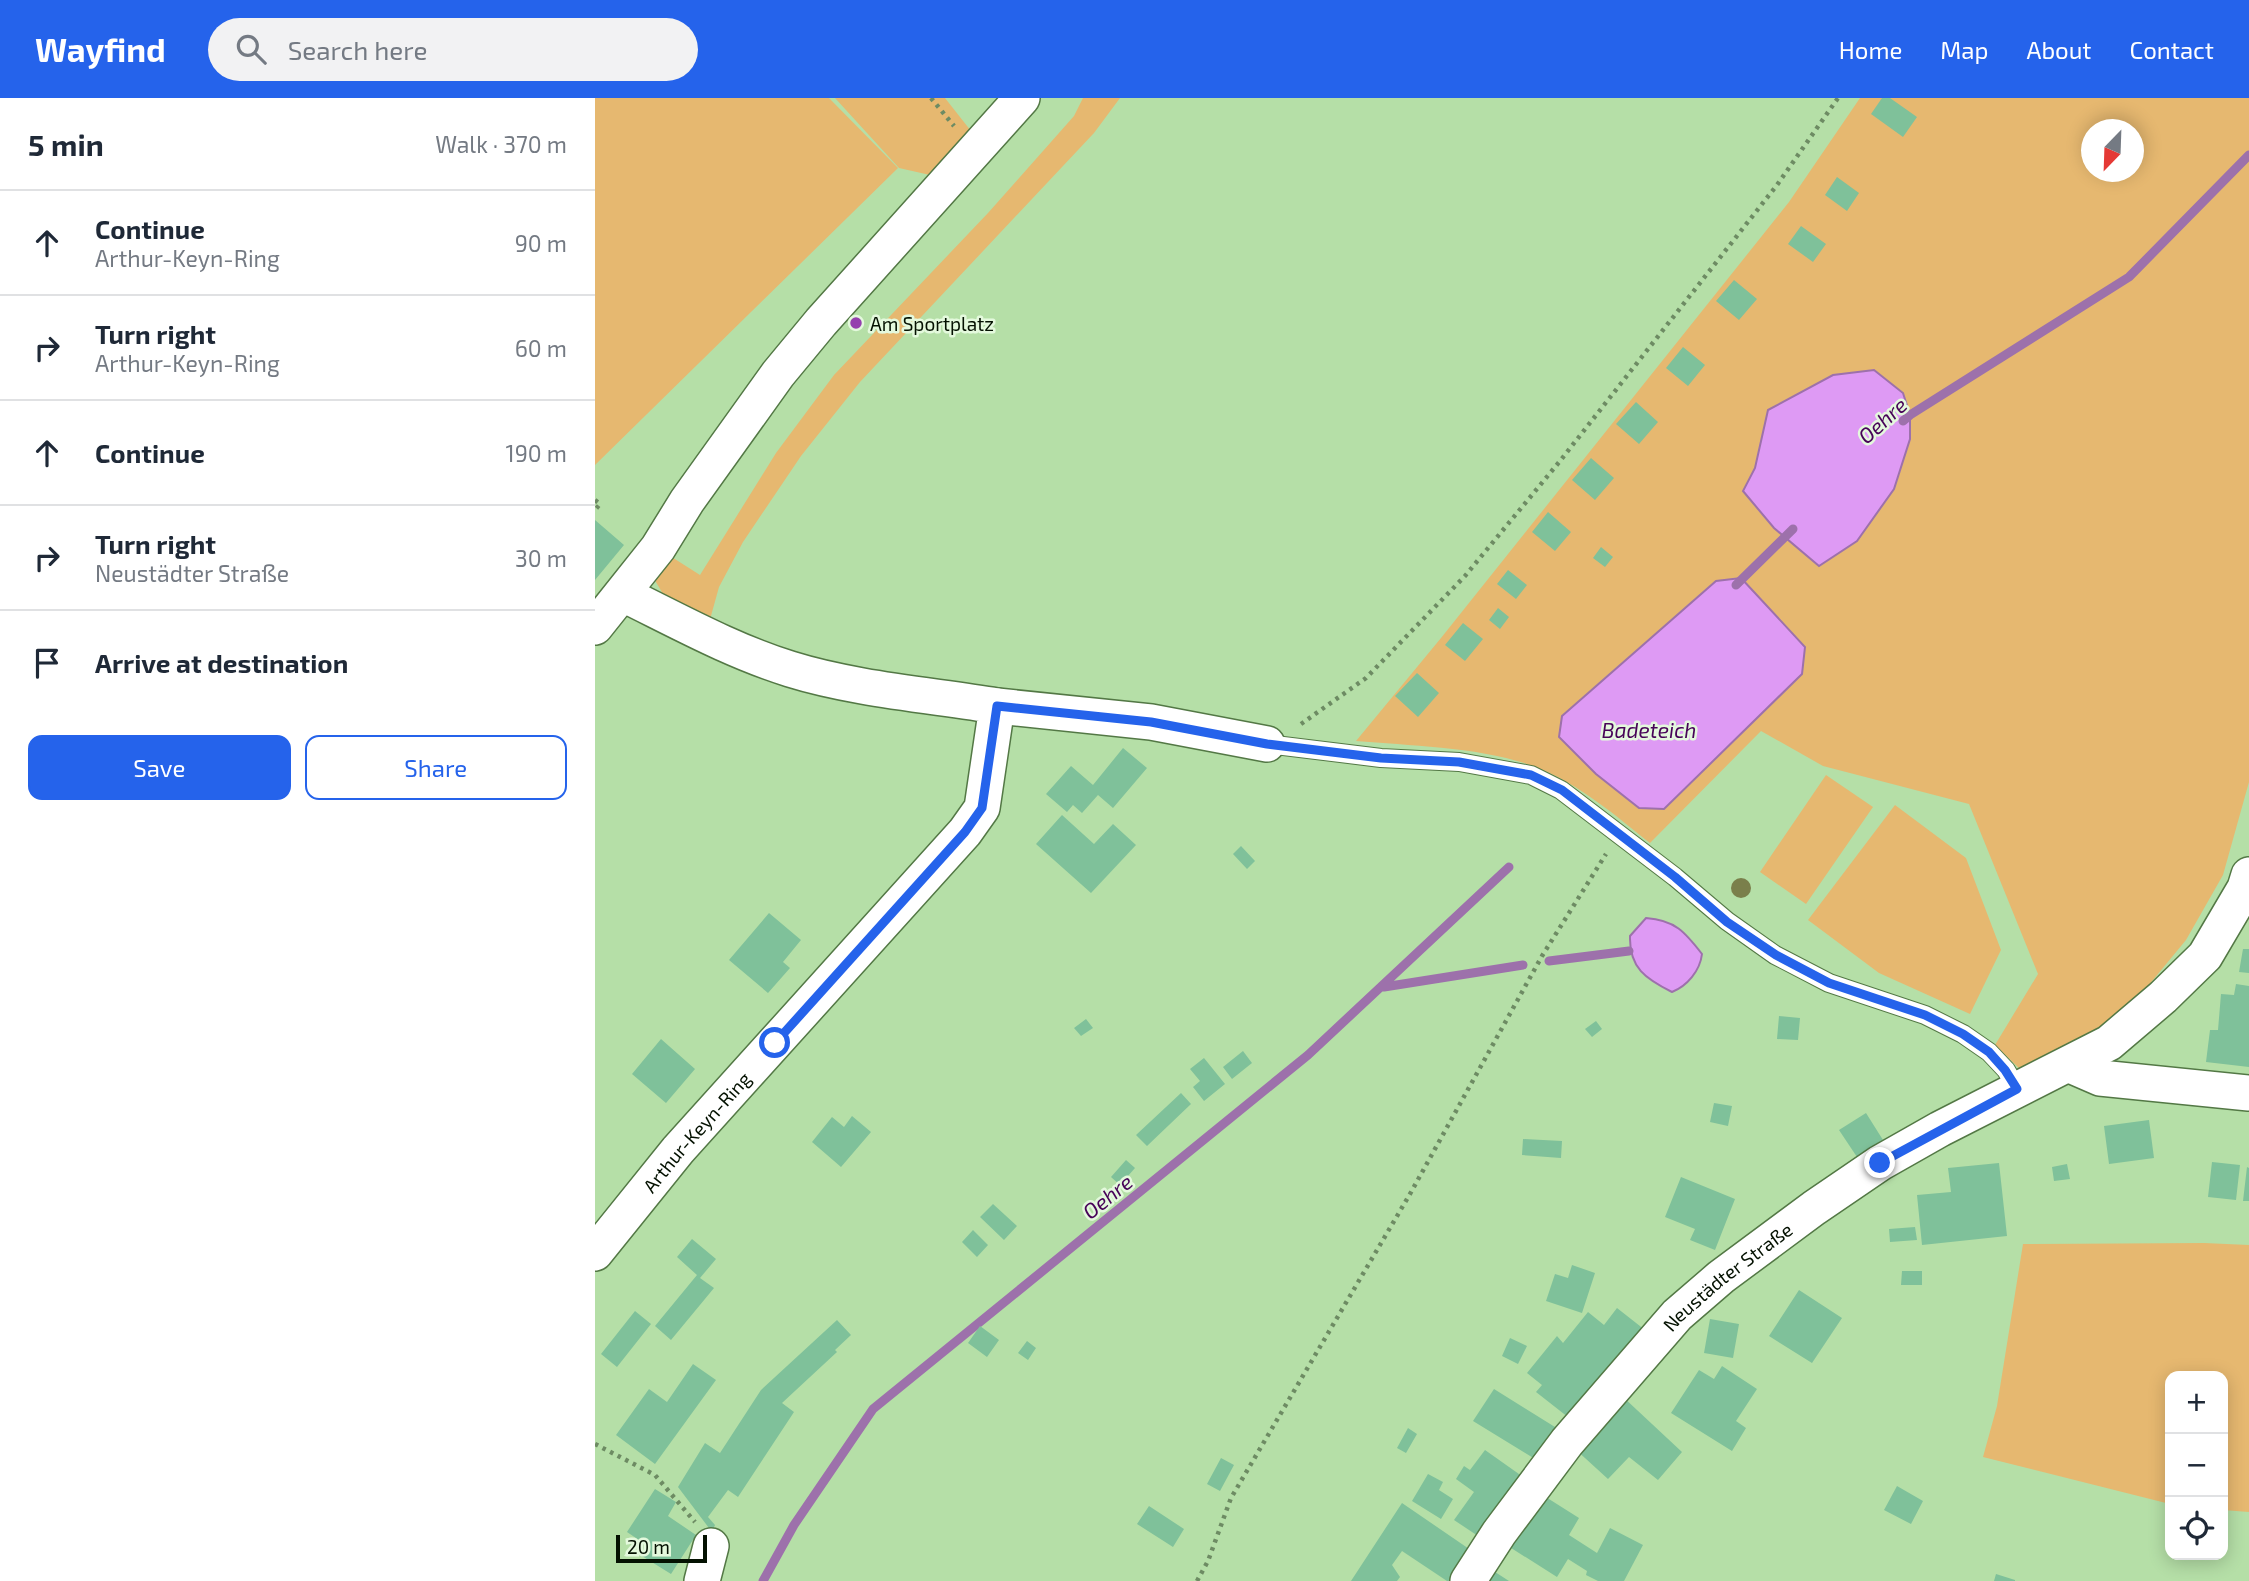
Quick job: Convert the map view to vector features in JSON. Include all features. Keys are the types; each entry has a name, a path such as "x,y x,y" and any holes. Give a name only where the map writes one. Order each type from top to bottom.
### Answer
{"street":[{"path":"595,627 658,548 687,501 778,374 821,322 1022,98"},
{"path":"623,594 722,643 791,669 855,683 997,706 1151,722 1267,744"},
{"name":"Arthur-Keyn-Ring","path":"595,1252 678,1150 965,832 982,808 997,706"},
{"name":"Neustädter Straße","path":"1468,1581 1499,1533 1567,1442 1677,1315 1742,1261 1880,1163 2109,1043 2163,997 2205,956 2245,888 2249,875"},
{"path":"2070,1065 2100,1078 2249,1094"},
{"path":"702,1581 711,1546"}],"lane":[{"path":"1267,744 1381,758 1459,762 1531,775 1562,790 1675,877 1727,922 1776,955 1829,983 1925,1015 1963,1034 1989,1052 2017,1089"}],"path":[{"path":"1267,744 1307,721 1366,678 1465,576 1560,461 1777,185 1838,98"},
{"path":"595,500 600,504 595,510"},
{"path":"1197,1581 1208,1561 1231,1498 1410,1194 1542,956 1605,855"},
{"path":"595,1444 655,1475 703,1532 711,1546"}],"shaded area":[{"path":"595,98 829,98 898,168 595,465"},
{"path":"835,98 945,98 971,131 930,175 899,168"},
{"path":"1083,98 1120,98 1094,133 860,382 801,456 743,542 719,587 709,623 663,594 653,577 667,554 700,575 776,453 834,375 988,213 1074,116"},
{"path":"1860,98 2249,98 2249,782 2223,875 2186,940 2148,986 2103,1032 2023,1072 1995,1045 2038,974 1969,804 1823,766 1761,731 1650,843 1582,792 1553,775 1518,761 1424,746 1356,741 1789,202","holes":["1768,410 1819,566 1774,528 1744,491 1755,468"]},
{"path":"1826,775 1873,807 1806,904 1760,872"},
{"path":"1895,805 1966,858 2001,950 1970,1014 1879,973 1808,920"},
{"path":"2023,1244 2249,1245 2249,1512 2228,1510 2228,1371 2165,1371 2165,1503 1983,1457 1997,1406"}],"water":[{"path":"1874,370 1903,393 1910,415 1910,439 1894,489 1857,541 1819,566 1774,528 1743,491 1755,468 1768,410 1833,375"},
{"name":"Badeteich","path":"1741,578 1805,647 1802,674 1664,809 1639,808 1596,774 1559,737 1562,716 1716,581"},
{"path":"1646,918 1672,924 1690,939 1702,954 1692,977 1672,992 1647,977 1632,956 1630,936"}],"building":[{"path":"1882,98 1890,98 1917,117 1903,137 1871,114"},
{"path":"1837,177 1859,193 1847,211 1825,195"},
{"path":"1801,226 1826,244 1813,262 1788,244"},
{"path":"1734,280 1757,299 1739,320 1716,301"},
{"path":"1683,347 1705,365 1688,386 1666,368"},
{"path":"1636,402 1658,422 1639,444 1616,424"},
{"path":"1591,458 1614,478 1595,500 1572,480"},
{"path":"1548,512 1571,532 1555,551 1532,532"},
{"path":"595,520 624,545 595,580"},
{"path":"1601,547 1613,557 1605,567 1593,558"},
{"path":"1508,570 1527,585 1516,599 1497,584"},
{"path":"1498,608 1509,617 1500,629 1489,620"},
{"path":"1463,623 1483,639 1465,661 1445,645"},
{"path":"1417,673 1439,693 1418,717 1395,696"},
{"path":"1123,748 1147,768 1113,808 1098,795 1082,813 1073,805 1067,812 1046,794 1071,766 1093,785"},
{"path":"1062,815 1094,844 1113,824 1136,845 1091,893 1036,844"},
{"path":"1241,846 1255,861 1247,869 1233,854"},
{"path":"769,913 801,940 783,962 790,968 768,993 729,960"},
{"path":"2243,949 2249,949 2249,973 2239,972"},
{"path":"2236,984 2249,986 2249,1067 2206,1062 2210,1030 2218,1030 2221,994 2234,995"},
{"path":"1779,1016 1800,1018 1798,1040 1777,1039"},
{"path":"1086,1019 1093,1028 1081,1036 1074,1028"},
{"path":"1596,1021 1602,1029 1592,1037 1585,1029"},
{"path":"661,1039 695,1069 666,1103 632,1074"},
{"path":"1243,1051 1252,1063 1232,1079 1223,1067"},
{"path":"1204,1058 1225,1084 1204,1101 1193,1087 1200,1081 1190,1069"},
{"path":"1181,1093 1191,1104 1147,1146 1136,1135"},
{"path":"1714,1103 1732,1106 1728,1126 1710,1122"},
{"path":"1866,1113 1883,1140 1857,1157 1839,1130"},
{"path":"852,1116 871,1132 841,1167 812,1142 832,1117 844,1127"},
{"path":"2149,1120 2154,1158 2109,1164 2104,1126"},
{"path":"1523,1139 1562,1141 1561,1158 1522,1155"},
{"path":"1126,1160 1135,1168 1120,1185 1111,1177"},
{"path":"2212,1162 2240,1165 2236,1200 2208,1197"},
{"path":"1999,1163 2007,1236 1922,1245 1917,1195 1951,1192 1948,1168"},
{"path":"2067,1164 2070,1179 2054,1181 2052,1167"},
{"path":"2247,1167 2249,1201 2243,1201"},
{"path":"1681,1177 1735,1199 1715,1250 1690,1240 1695,1229 1665,1217"},
{"path":"993,1204 1017,1226 1004,1240 980,1217"},
{"path":"1915,1227 1917,1240 1890,1242 1889,1229"},
{"path":"973,1230 988,1245 977,1257 962,1242"},
{"path":"692,1239 716,1259 700,1278 714,1288 671,1340 655,1326 697,1275 677,1257"},
{"path":"1572,1265 1595,1273 1582,1313 1546,1301 1555,1274 1568,1278"},
{"path":"1902,1271 1922,1271 1922,1285 1901,1285"},
{"path":"1799,1290 1842,1318 1812,1363 1769,1336"},
{"path":"1617,1308 1645,1330 1573,1421 1536,1392 1542,1385 1527,1373 1557,1336 1563,1343 1588,1312 1604,1325"},
{"path":"635,1311 651,1324 617,1367 601,1354"},
{"path":"1710,1319 1739,1324 1733,1358 1704,1353"},
{"path":"837,1320 851,1335 835,1350 837,1352 782,1403 794,1412 738,1497 728,1490 708,1517 715,1525 712,1532 678,1487 705,1443 720,1453 761,1390"},
{"path":"980,1326 999,1340 987,1357 968,1343"},
{"path":"1510,1338 1527,1346 1518,1364 1502,1356"},
{"path":"1027,1341 1036,1348 1028,1360 1018,1353"},
{"path":"693,1364 716,1380 655,1464 616,1435 649,1389 667,1402"},
{"path":"1722,1366 1757,1389 1736,1421 1746,1428 1732,1451 1671,1413 1699,1370 1714,1379"},
{"path":"1494,1389 1555,1427 1535,1459 1473,1421"},
{"path":"1622,1396 1682,1452 1658,1480 1629,1457 1608,1479 1574,1448"},
{"path":"1408,1428 1417,1434 1406,1453 1397,1448"},
{"path":"1485,1450 1526,1479 1484,1540 1454,1520 1474,1492 1456,1479 1464,1466 1470,1470"},
{"path":"1221,1458 1234,1465 1220,1491 1207,1484"},
{"path":"1428,1474 1443,1482 1439,1490 1453,1499 1441,1519 1412,1501"},
{"path":"1897,1486 1923,1501 1911,1524 1884,1510"},
{"path":"655,1489 676,1502 668,1516 696,1535 671,1574 642,1556 648,1546 627,1532"},
{"path":"1541,1494 1579,1518 1569,1535 1597,1553 1610,1528 1643,1545 1624,1581 1598,1581 1586,1575 1587,1571 1568,1559 1557,1577 1508,1546"},
{"path":"1402,1503 1475,1553 1455,1581 1447,1581 1402,1551 1392,1565 1400,1577 1397,1581 1351,1581"},
{"path":"1149,1506 1184,1529 1173,1547 1137,1524"},
{"path":"1492,1570 1509,1581 1485,1581"},
{"path":"1996,1574 2015,1580 2015,1581 1994,1581"}],"waterway":[{"name":"Oehre","path":"1903,421 2129,277 2249,155"},
{"name":"Oehre","path":"1736,585 1793,529"},
{"name":"Oehre","path":"763,1581 794,1525 873,1409 1308,1055 1509,867"},
{"path":"1549,961 1629,951"},
{"path":"1384,987 1523,965"}],"place":[{"name":"Am Sportplatz","path":"856,323"}],"route":[{"path":"775,1043 965,832 982,808 997,706 1151,722 1267,744 1381,758 1459,762 1531,775 1562,790 1620,833 1727,922 1776,955 1829,983 1925,1015 1963,1034 1989,1052 2005,1070 2017,1089 1880,1163"}]}
